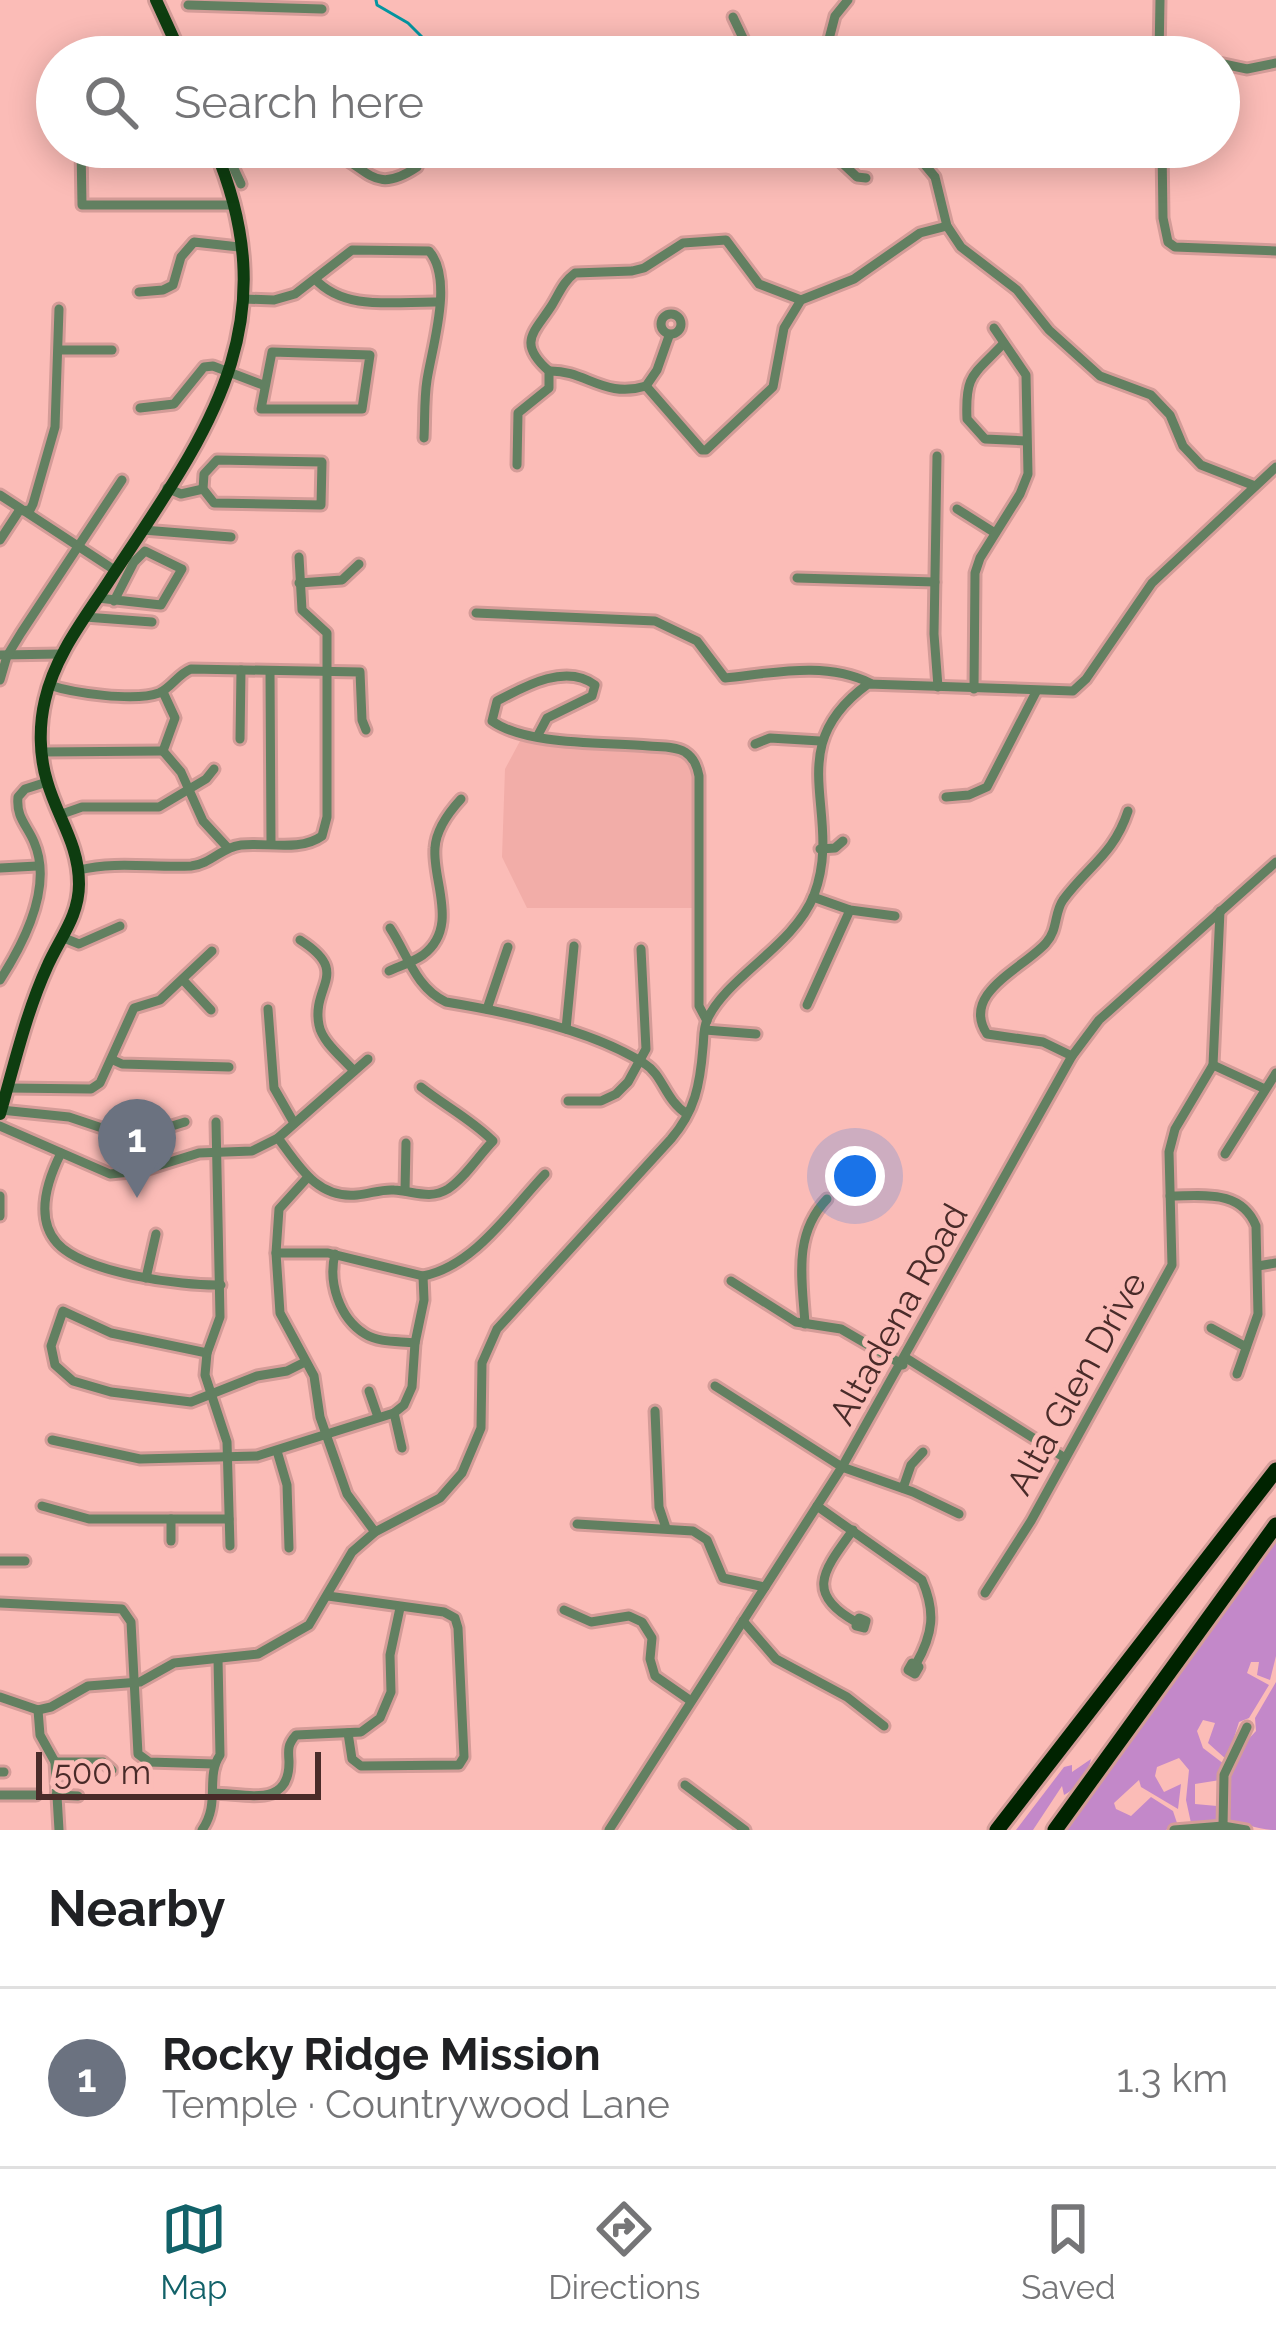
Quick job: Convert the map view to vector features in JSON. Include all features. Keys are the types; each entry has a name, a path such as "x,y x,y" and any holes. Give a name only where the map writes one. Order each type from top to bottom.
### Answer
{"highway":[{"path":"997,1830 1276,1470"},
{"path":"1055,1830 1276,1526"}],"main road":[{"path":"156,0 172,36"},
{"path":"1,1112 47,966 64,938 79,892 79,870 47,782 42,752 49,686 61,654 142,530 233,372 244,299 233,205 221,168"}],"street":[{"path":"830,36 835,16 848,0"},
{"path":"1159,36 1160,0"},
{"path":"188,5 292,4 322,9"},
{"path":"733,17 742,36"},
{"path":"1240,68 1276,63"},
{"path":"81,168 82,205 233,205"},
{"path":"234,168 241,184"},
{"path":"354,168 390,179 414,168"},
{"path":"847,168 866,178"},
{"path":"928,168 935,177 947,226 961,247 1017,290 1049,330 1100,376 1151,395 1169,415 1191,457 1204,467 1255,486"},
{"path":"1163,168 1168,242 1175,247 1276,250"},
{"path":"646,386 701,450 716,444 768,394 776,377 784,328 801,300 854,279 920,233 947,226"},
{"path":"139,292 173,284 181,257 194,242 239,247"},
{"path":"517,465 518,413 546,394 548,371 535,357 530,339 570,276 644,268 683,243 732,243 759,284 801,300"},
{"path":"244,299 284,298 315,279 330,256 362,248 429,251 438,265 439,302 424,437"},
{"path":"315,279 333,296 348,300 439,302"},
{"path":"0,540 19,511 33,504 54,434 59,310"},
{"path":"974,688 975,573 1025,485 1026,375 994,328"},
{"path":"548,371 616,391 646,386 669,336"},
{"path":"1002,345 971,375 966,388 967,419 986,439 1026,441"},
{"path":"59,350 112,350"},
{"path":"272,352 371,357 359,411 261,409 264,382 272,352"},
{"path":"140,408 174,404 204,367 264,382"},
{"path":"937,456 938,687"},
{"path":"217,460 322,462 321,505 221,504 211,501 203,489 205,470 217,460"},
{"path":"706,1026 792,929 813,897 820,849 820,741 844,701 868,684 1036,692 1079,688 1152,583 1276,466"},
{"path":"0,680 4,656 122,480"},
{"path":"167,488 181,494 203,489"},
{"path":"0,495 116,571"},
{"path":"957,509 994,533"},
{"path":"142,530 231,537"},
{"path":"98,598 114,601 161,604 182,569 145,550 114,601"},
{"path":"79,870 194,866 227,847 310,843 326,830 327,633 302,610 299,556"},
{"path":"299,583 342,580 359,564"},
{"path":"797,578 935,581"},
{"path":"476,614 656,620 697,640 725,677 848,671 874,684"},
{"path":"86,617 152,622"},
{"path":"4,656 61,654"},
{"path":"49,686 80,694 164,692 186,670 360,672 366,730"},
{"path":"240,739 241,670"},
{"path":"270,671 271,842"},
{"path":"0,1697 38,1710 64,1702 88,1686 148,1680 174,1663 258,1654 309,1625 352,1552 375,1532 440,1498 453,1486 481,1428 482,1363 497,1330 675,1134 687,1114 699,1092 706,1026 699,1006 699,776 695,763 680,749 538,735 508,730 492,721 497,701 537,680 591,681 596,689 592,696 547,718 538,735"},
{"path":"163,751 175,718 164,692"},
{"path":"946,796 972,795 987,787 1036,692"},
{"path":"755,744 770,738 820,741"},
{"path":"42,752 163,751 176,763 203,821 227,847"},
{"path":"62,814 82,807 159,807 214,770"},
{"path":"0,980 24,939 39,883 36,846 16,804 26,789 47,782"},
{"path":"389,971 429,949 440,925 443,899 435,842 461,799"},
{"path":"1072,1056 1043,1042 987,1034 982,1026 982,1002 1048,941 1061,902 1112,849 1128,811"},
{"path":"820,849 835,848 843,841"},
{"name":"Altadena Road","path":"611,1829 842,1467 1072,1056 1099,1020 1276,862"},
{"path":"0,868 37,866"},
{"path":"813,897 850,910 895,916"},
{"path":"807,1005 850,910"},
{"name":"Alta Glen Drive","path":"986,1593 1172,1265 1172,1138 1213,1065 1220,911"},
{"path":"64,938 79,944 120,926"},
{"path":"390,928 431,995 566,1029 639,1061 653,1070 671,1102 687,1114"},
{"path":"300,940 326,964 328,982 318,1012 320,1030 354,1071"},
{"path":"566,1029 574,946"},
{"path":"487,1009 508,947"},
{"path":"568,1100 601,1101 616,1094 646,1049 640,949"},
{"path":"8,1088 91,1089 100,1083 134,1008 160,1000 212,951"},
{"path":"183,980 211,1010"},
{"path":"268,1009 274,1088 294,1123"},
{"path":"706,1026 756,1034"},
{"path":"0,1126 95,1171 119,1174 187,1155 252,1151 278,1138 368,1059"},
{"path":"113,1060 229,1067"},
{"path":"1213,1065 1265,1089"},
{"path":"1225,1154 1276,1073"},
{"path":"278,1138 308,1178 325,1190 344,1195 388,1189 440,1193 454,1186 493,1141 421,1087"},
{"path":"1,1112 69,1117 111,1131 159,1130 185,1122"},
{"path":"216,1123 220,1317 205,1375 224,1429 230,1546"},
{"path":"405,1191 406,1143"},
{"path":"62,1153 46,1190 48,1227 54,1240 68,1251 124,1274 189,1286 220,1286"},
{"path":"276,1252 334,1255 423,1276 464,1260 545,1174"},
{"path":"308,1178 279,1208 280,1312 314,1376 326,1434 347,1494 375,1532"},
{"path":"0,1196 0,1216"},
{"path":"1170,1196 1225,1197 1244,1205 1256,1226 1258,1314 1237,1374"},
{"path":"805,1324 800,1247 812,1215 826,1199"},
{"path":"146,1278 157,1234"},
{"path":"334,1255 331,1284 355,1326 378,1340 415,1342"},
{"path":"1258,1266 1276,1263"},
{"path":"52,1440 140,1460 227,1456 277,1451 394,1413 411,1394 423,1276"},
{"path":"731,1281 785,1317 846,1331 1065,1459"},
{"path":"207,1353 111,1333 63,1311 51,1346 55,1365 73,1381 111,1392 191,1402 305,1362"},
{"path":"1211,1328 1246,1347"},
{"path":"715,1386 842,1467 959,1514"},
{"path":"369,1391 379,1417"},
{"path":"656,1411 659,1507 666,1528"},
{"path":"394,1413 402,1448"},
{"path":"277,1451 287,1485 290,1549"},
{"path":"903,1488 911,1465 923,1452"},
{"path":"42,1506 89,1520 229,1519"},
{"path":"817,1506 922,1580 929,1594 932,1631 916,1664"},
{"path":"171,1519 171,1541"},
{"path":"577,1524 693,1531 707,1540 718,1571 729,1582 765,1587"},
{"path":"853,1530 830,1564 823,1585 830,1604 856,1622"},
{"path":"0,1561 25,1561"},
{"path":"328,1596 444,1612 455,1618 464,1757 459,1765 361,1766 352,1760 349,1733"},
{"path":"0,1603 122,1609 130,1622 135,1746 143,1760 214,1764"},
{"path":"214,1792 269,1795 280,1791 289,1778 291,1739 306,1732 349,1733 369,1728 387,1706 391,1692 390,1655 400,1609"},
{"path":"564,1610 591,1622 629,1616 641,1622 652,1638 650,1659 655,1676 692,1701"},
{"path":"743,1622 776,1659 847,1697 884,1726"},
{"path":"202,1830 213,1809 214,1764 220,1755 218,1659"},
{"path":"38,1710 40,1735 55,1762 59,1830"},
{"path":"1223,1826 1224,1775 1246,1727"},
{"path":"55,1762 103,1762 112,1770"},
{"path":"685,1785 743,1830"},
{"path":"0,1795 36,1796"},
{"path":"56,1795 78,1796"},
{"path":"1174,1830 1223,1826 1246,1830"}],"shaded area":[{"path":"520,741 678,752 690,760 696,773 695,908 527,908 502,857 505,769"},
{"path":"1276,1541 1276,1656 1270,1680 1257,1675 1259,1662 1251,1662 1247,1673 1269,1685 1249,1718 1239,1722 1227,1760 1208,1743 1215,1723 1203,1720 1197,1731 1203,1748 1224,1764 1220,1780 1195,1784 1195,1804 1217,1806 1219,1822 1191,1823 1186,1800 1189,1770 1179,1758 1157,1767 1155,1776 1164,1792 1181,1784 1178,1809 1141,1787 1139,1780 1114,1803 1131,1816 1151,1797 1173,1811 1177,1823 1166,1830 1065,1830"},
{"path":"1276,1682 1276,1830 1226,1821 1235,1762 1256,1731 1255,1718"},
{"path":"1091,1759 1073,1789 1064,1795 1062,1786 1033,1830 1016,1830 1064,1767 1072,1765 1072,1772"}],"waterway":[{"path":"376,0 421,36"}],"place":[{"name":"Rocky Ridge Mission","path":"137,1198"}]}
